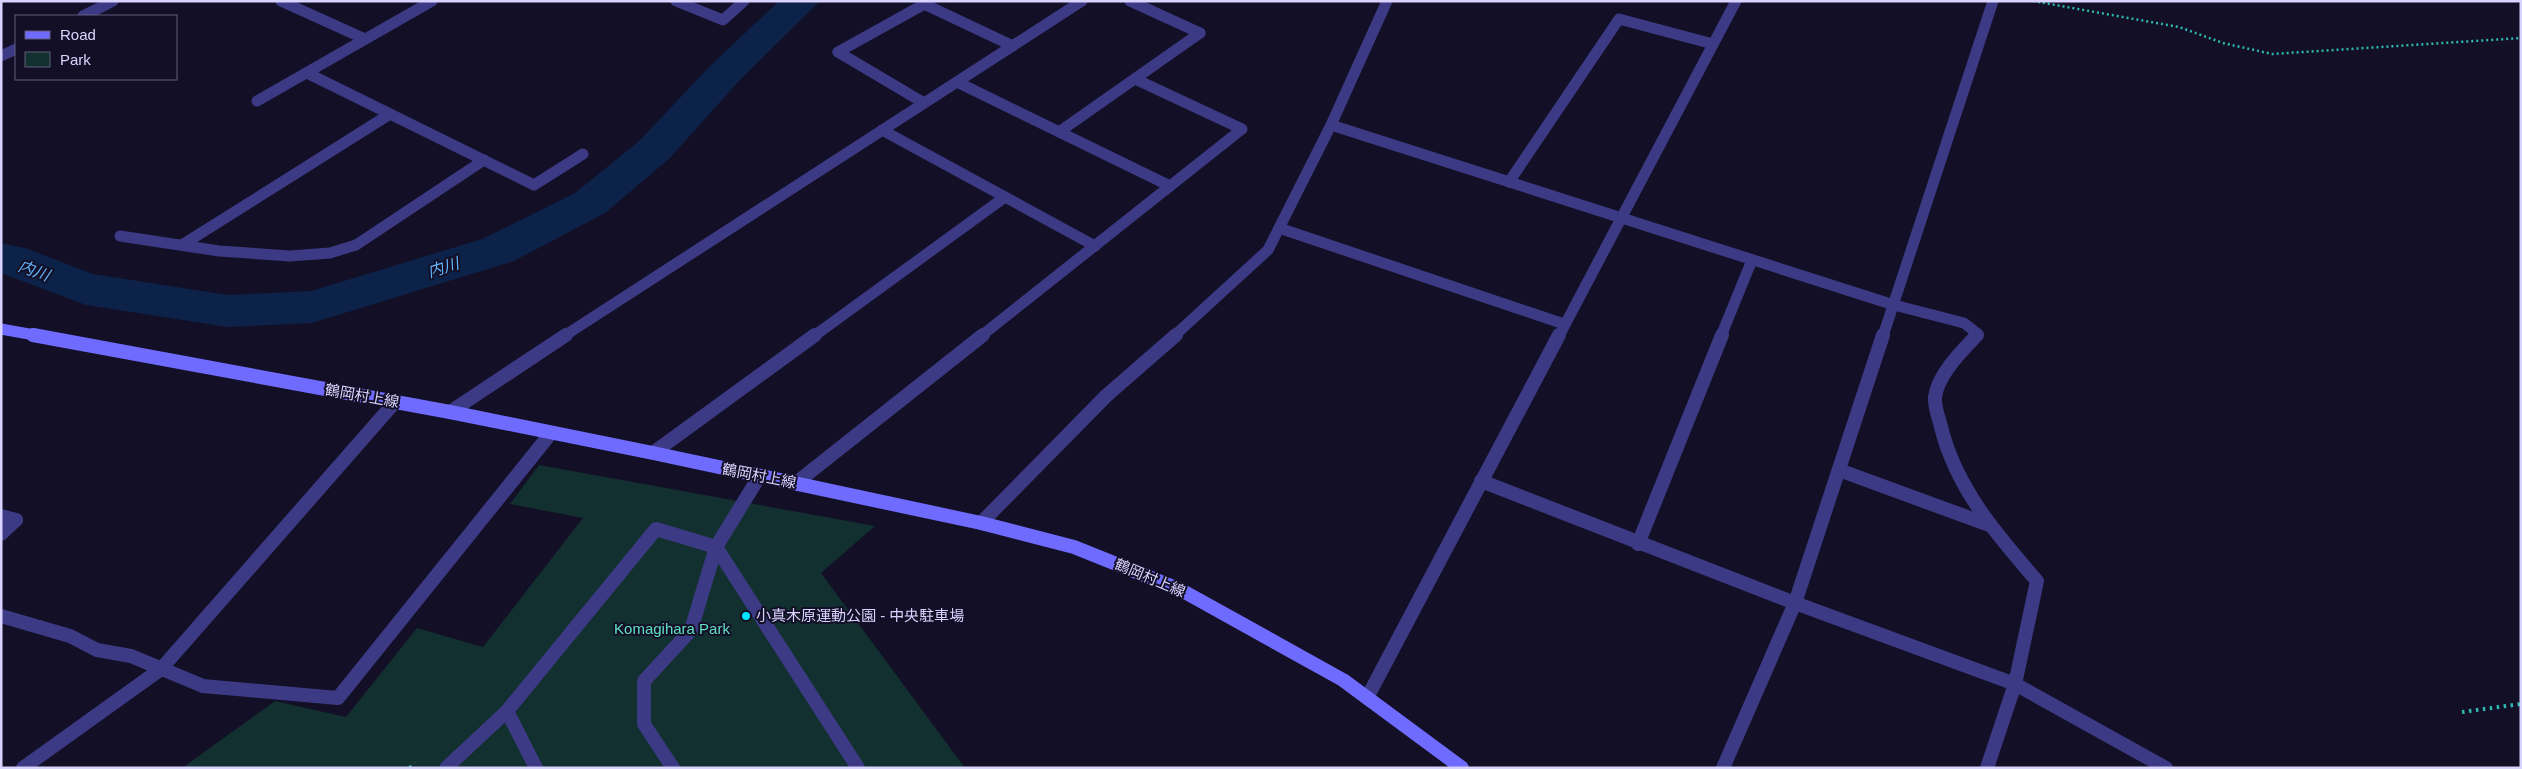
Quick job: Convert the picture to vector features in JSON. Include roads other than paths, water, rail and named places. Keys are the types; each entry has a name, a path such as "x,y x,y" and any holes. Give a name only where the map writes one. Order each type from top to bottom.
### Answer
{"main road":[{"name":"鶴岡村上線","path":"1,329 450,412 653,453 981,523 1074,547 1181,590 1343,680 1462,768"}],"street":[{"path":"85,15 113,1"},
{"path":"281,1 365,39"},
{"path":"257,101 432,1"},
{"path":"676,1 722,20 744,1"},
{"path":"450,412 655,276 1082,1"},
{"path":"1059,132 1200,33 1130,1"},
{"path":"981,523 1106,396 1202,312 1268,250 1331,125 1387,1"},
{"path":"1366,698 1736,1"},
{"path":"1723,768 1795,603 1993,1"},
{"path":"924,103 838,52 927,3 1013,46"},
{"path":"1509,182 1619,19 1713,44"},
{"path":"1,56 15,49"},
{"path":"307,73 534,185 583,154"},
{"path":"796,483 1242,129 1135,78"},
{"path":"957,82 1170,186"},
{"path":"182,246 390,114"},
{"path":"1331,125 1894,305 1964,323 1978,334 1948,368 1935,396 1943,440 1968,497 1989,525 2037,581 2015,684 1987,768"},
{"path":"882,130 1095,246"},
{"path":"120,236 220,251 290,256 330,254 356,245 484,160"},
{"path":"653,453 1005,197"},
{"path":"1279,228 1564,324"},
{"path":"1638,544 1752,260"},
{"path":"23,768 162,669 395,402"},
{"path":"1,616 70,636 97,650 131,656 203,686 338,698 551,433"},
{"path":"1839,470 1989,525"},
{"path":"674,768 644,724 644,681 691,630 716,547 759,477"},
{"path":"1481,481 1638,544 2015,684 2166,768"},
{"path":"1,516 16,520 1,534"},
{"path":"446,768 507,712 656,529 716,547 858,768"},
{"path":"507,712 536,768"}],"waterway":[{"name":"内川","path":"1,258 9,259 86,289 228,311 312,307 498,250 590,203 654,150 725,73 769,29 802,1"}],"place":[{"name":"小真木原運動公園 - 中央駐車場","path":"746,616"}],"park label":[{"name":"Komagihara Park","path":"672,629"}]}
